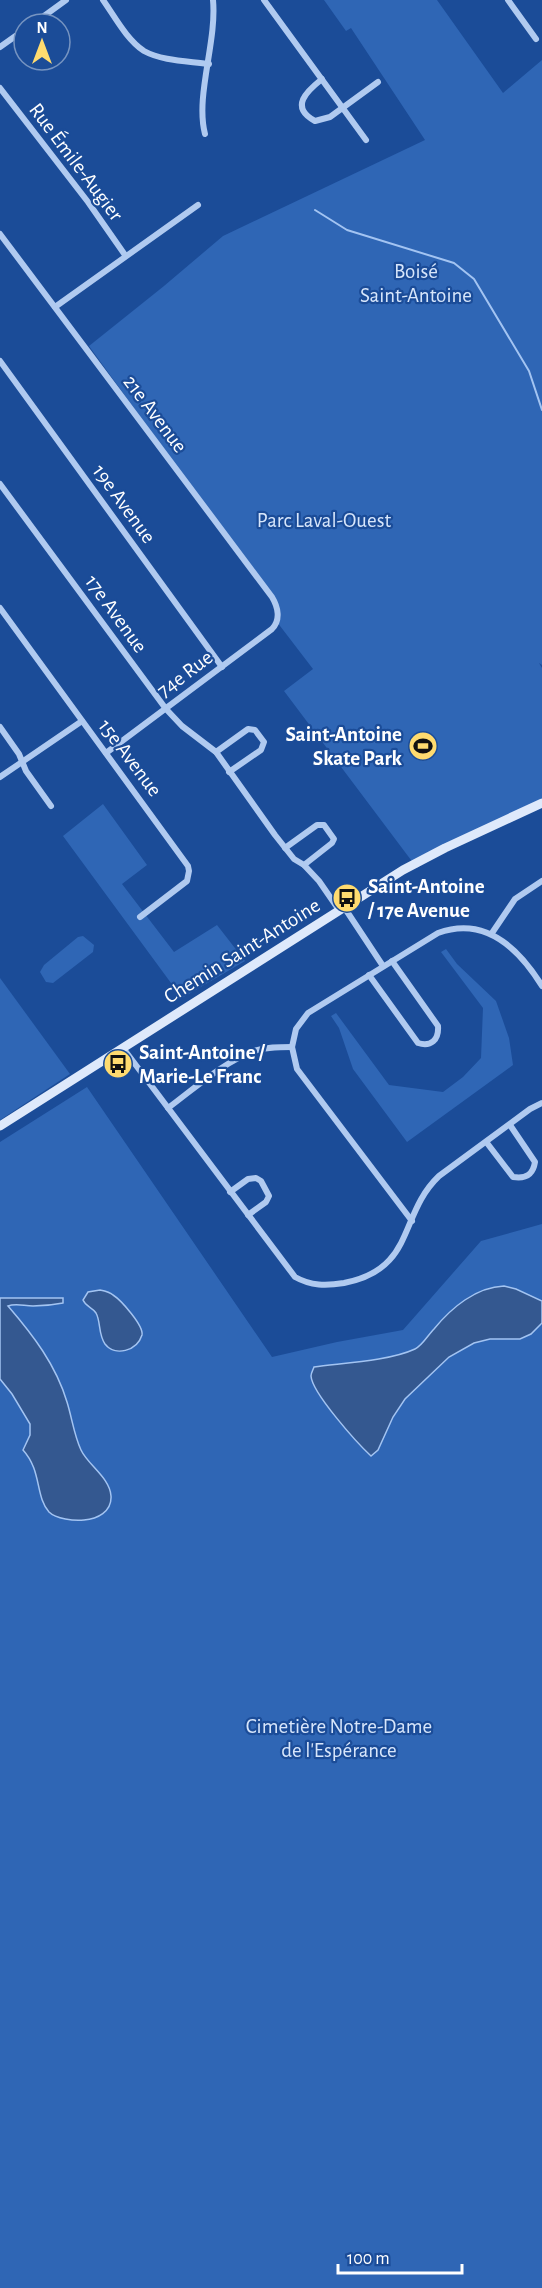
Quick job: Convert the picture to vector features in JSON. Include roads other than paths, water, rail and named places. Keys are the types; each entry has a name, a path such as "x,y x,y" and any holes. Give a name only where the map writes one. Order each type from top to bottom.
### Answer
{"street":[{"path":"50,12 66,0"},
{"path":"103,0 129,36 144,51 165,58 208,64"},
{"path":"205,134 202,116 214,26 213,0"},
{"path":"264,0 366,140"},
{"path":"508,0 536,39"},
{"path":"322,79 306,92 302,101 308,117 315,121 324,120 378,82"},
{"name":"Rue Émile-Augier","path":"0,88 88,202 125,255"},
{"path":"55,307 198,205"},
{"name":"21e Avenue","path":"0,234 272,597 278,609 278,616"},
{"name":"19e Avenue","path":"0,362 222,667"},
{"name":"17e Avenue","path":"0,484 166,709 182,726 216,752 285,848 319,881 383,966"},
{"name":"15e Avenue","path":"0,608 188,866 187,881 140,918"},
{"name":"74e Rue","path":"106,753 272,629 278,616"},
{"path":"0,777 82,721"},
{"path":"0,727 26,771 51,806"},
{"path":"216,752 248,729 255,730 264,742 261,750 229,772"},
{"name":"Chemin Saint-Antoine","path":"0,1126 402,870 542,803"},
{"path":"285,848 317,825 324,825 334,839 304,865"},
{"path":"492,933 515,899 542,880"},
{"path":"412,1221 297,1069 292,1047 296,1029 308,1013 438,933 450,928 476,929 492,933 522,958 542,986"},
{"path":"369,975 417,1044 426,1045 434,1042 438,1035 438,1026 392,961"},
{"path":"168,1108 237,1059 254,1051 292,1047"},
{"path":"123,1048 295,1277 306,1284 349,1282 378,1271 399,1249 422,1196 430,1185 439,1176 542,1103"},
{"path":"487,1143 513,1177 522,1179 529,1176 534,1170 535,1162 510,1125"},
{"path":"230,1192 248,1179 256,1178 261,1182 269,1196 266,1202 248,1215"}],"waterway":[{"path":"315,210 347,230 454,263 474,279 529,371 542,410"}],"place":[{"name":"Saint-Antoine Skate Park","path":"423,746"},
{"name":"Saint-Antoine / 17e Avenue","path":"347,898"},
{"name":"Saint-Antoine / Marie-Le Franc","path":"118,1064"}],"park label":[{"name":"Boisé Saint-Antoine","path":"416,283"},
{"name":"Parc Laval-Ouest","path":"324,520"},
{"name":"Cimetière Notre-Dame de l'Espérance","path":"339,1738"}]}
